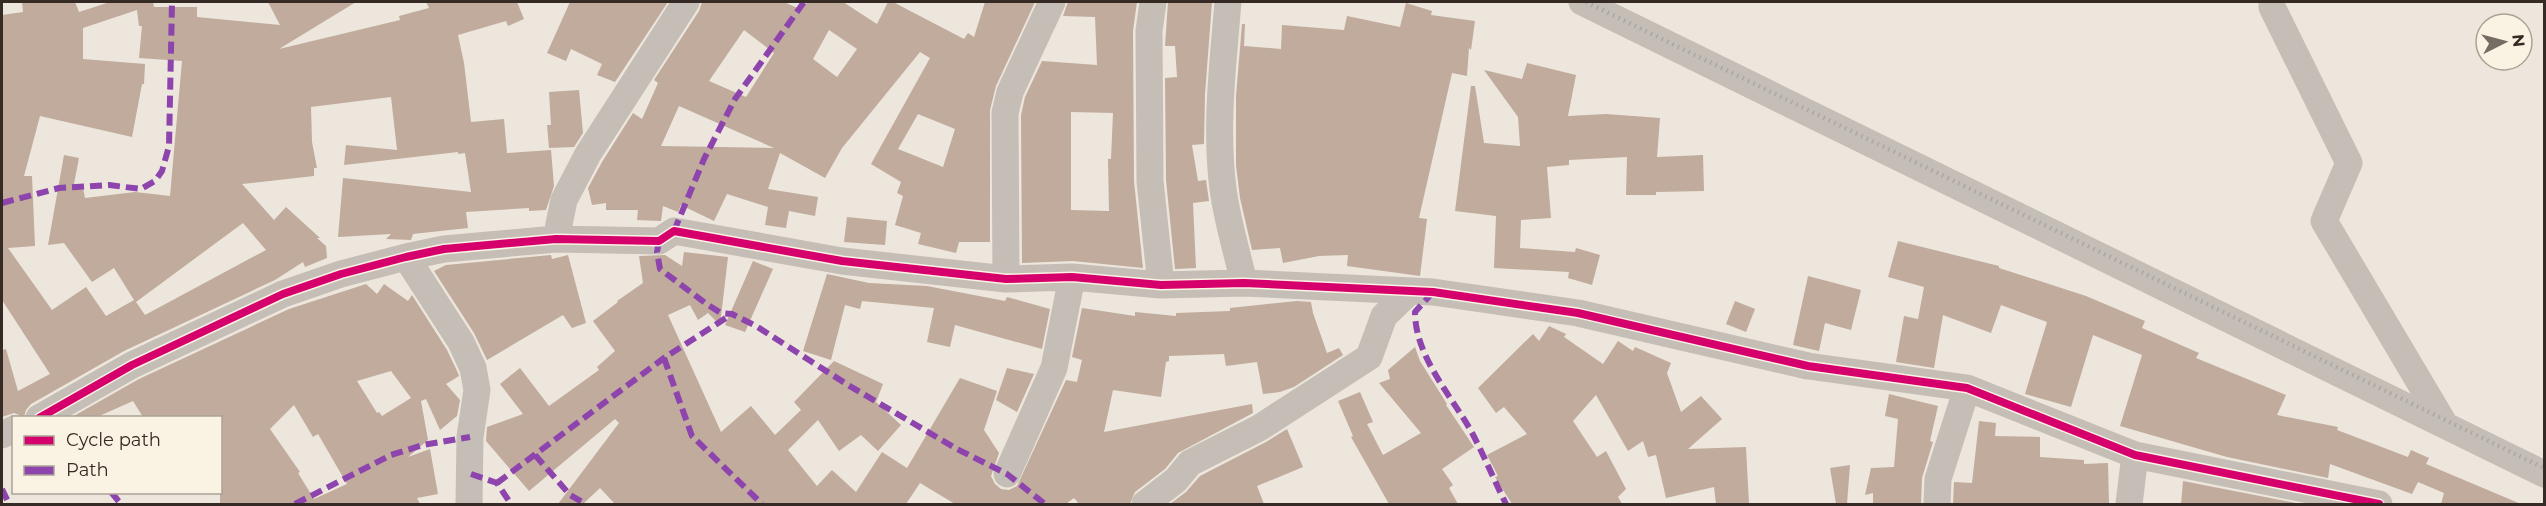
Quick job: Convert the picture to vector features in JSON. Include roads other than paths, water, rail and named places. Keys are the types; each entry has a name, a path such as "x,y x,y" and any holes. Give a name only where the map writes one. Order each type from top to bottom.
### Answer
{"street":[{"path":"556,239 564,200 588,154 686,2"},
{"path":"1006,279 1005,113 1010,92 1052,2"},
{"path":"1153,2 1149,31 1149,181 1161,285"},
{"path":"1228,2 1220,125 1223,190 1244,283"},
{"path":"1582,2 2544,474"},
{"path":"2272,2 2272,7 2349,163 2324,221 2445,425"},
{"path":"41,416 132,365 283,294 341,274 444,249 556,239 659,241 674,231 842,261 1006,279 1072,277 1161,285 1244,283 1433,292 1578,313 1808,366 1967,388 2135,455 2379,504"},
{"path":"406,257 461,342 473,368 477,390 470,437 469,504"},
{"path":"1007,474 1054,368 1072,277"},
{"path":"1145,504 1176,480 1190,463 1259,428 1369,357 1384,316 1410,291"},
{"path":"1937,504 1938,479 1967,388"},
{"path":"2129,504 2135,455"}],"railway":[{"path":"1586,2 2544,468"}]}
